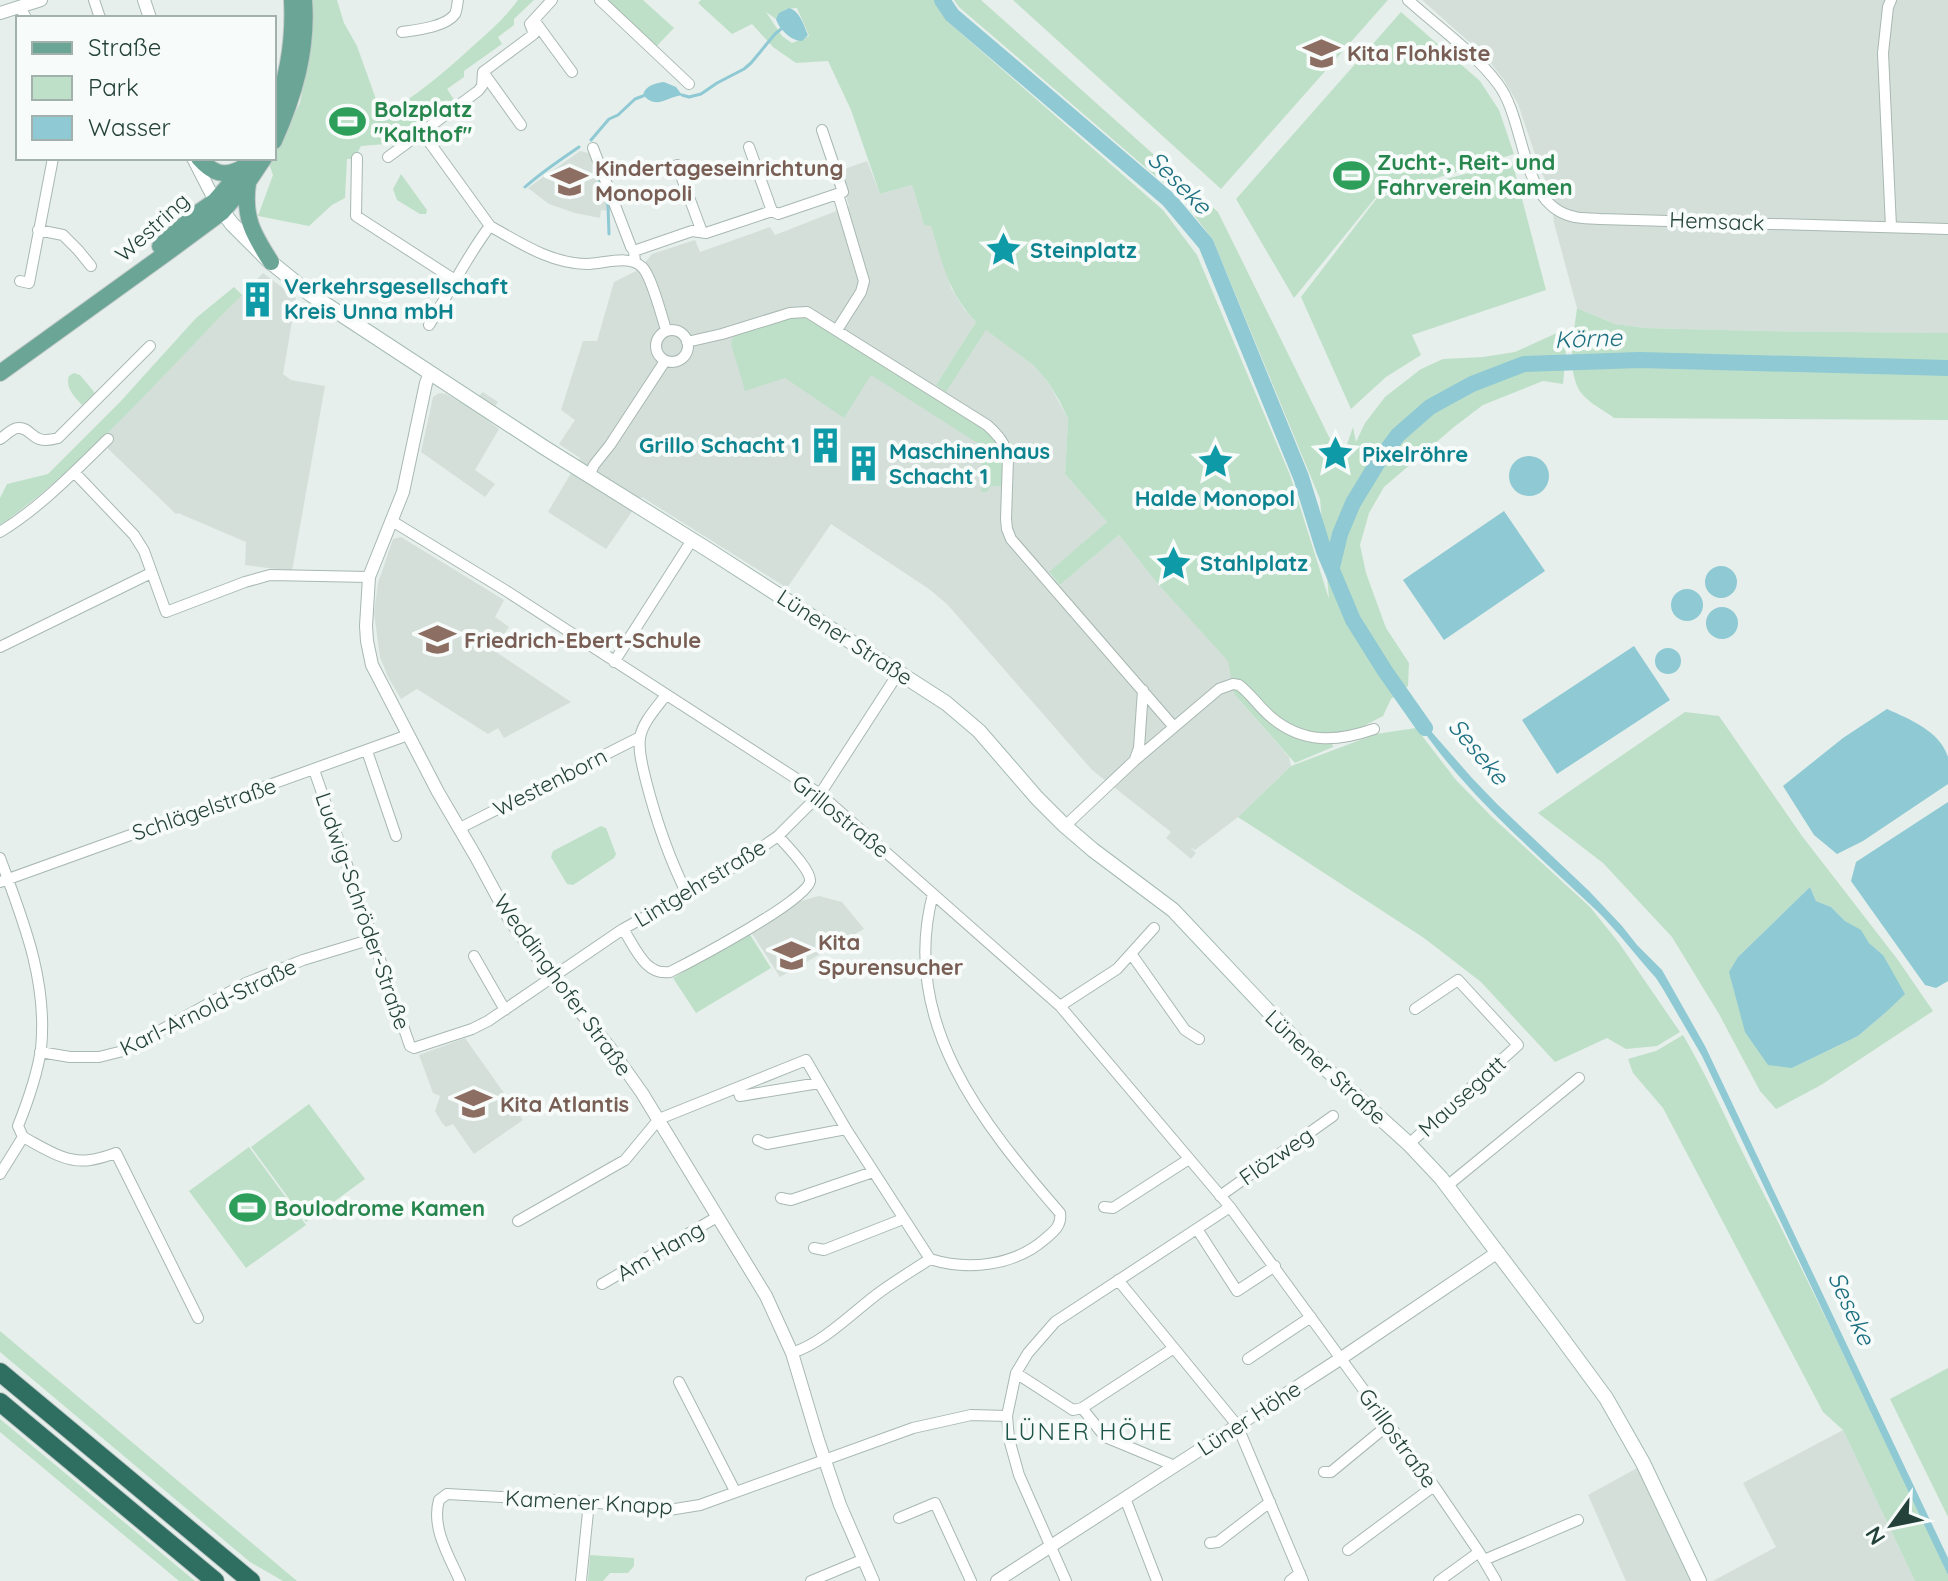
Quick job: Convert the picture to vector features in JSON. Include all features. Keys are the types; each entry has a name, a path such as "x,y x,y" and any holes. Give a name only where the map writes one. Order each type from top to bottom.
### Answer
{"highway":[{"path":"0,1372 251,1581"},
{"path":"0,1402 215,1581"}],"main road":[{"path":"276,106 290,54 292,0"},
{"path":"276,136 297,79 303,47 304,0"},
{"path":"201,160 221,174 247,169 247,215 271,262"},
{"name":"Westring","path":"0,373 168,252 218,206 247,169"},
{"name":"Lünener Straße","path":"218,206 271,262 310,294 946,703 979,731 1065,826 1173,910 1294,1040 1409,1144 1447,1186 1606,1398 1643,1463 1699,1581"}],"street":[{"path":"10,10 40,0"},
{"path":"402,32 443,23 455,14 458,0"},
{"path":"388,157 478,91 482,86 483,72 534,34 530,24 552,0"},
{"path":"600,0 689,84"},
{"name":"Hemsack","path":"1408,0 1498,85 1511,108 1536,186 1556,209 1575,217 1948,229"},
{"path":"1891,0 1883,53 1891,227"},
{"path":"534,20 572,72"},
{"path":"483,72 521,125"},
{"path":"749,147 772,211 778,214 843,192 822,130"},
{"path":"422,132 490,226 557,260 586,264 623,261 692,231 706,233 772,211"},
{"path":"593,148 631,247 644,268 666,330"},
{"path":"357,158 356,216 455,280"},
{"path":"20,281 29,283 53,160"},
{"name":"Lünener Straße","path":"194,160 218,206"},
{"path":"677,165 702,232"},
{"path":"837,330 861,292 864,281 838,194"},
{"path":"429,325 472,250 490,226"},
{"path":"38,230 63,235 91,266"},
{"path":"687,342 802,311 812,314 987,425 1003,442 1008,458 1006,519 1011,539 1174,727"},
{"path":"666,330 676,330 683,334 687,342 688,348 683,357 665,361 657,353 655,342 666,330"},
{"path":"0,439 15,428 27,430 45,442 58,438 150,346"},
{"path":"589,476 665,361"},
{"name":"Weddinghofer Straße","path":"430,373 424,388 403,492 369,577 366,626 372,665 438,792 510,920 610,1048 659,1119 766,1296 792,1353 840,1505 873,1581"},
{"path":"0,532 37,506 108,439"},
{"path":"74,472 134,535 144,551 166,612 270,575 369,577"},
{"name":"Grillostraße","path":"392,521 508,592 820,794 1060,1006 1230,1207 1275,1266 1434,1486 1496,1581"},
{"path":"614,662 692,540"},
{"path":"0,647 151,573"},
{"name":"Lintgehrstraße","path":"552,977 623,929 726,872 778,836 820,794 899,672"},
{"path":"1065,826 1174,727 1219,689 1233,684 1246,690 1270,717 1283,726 1316,739 1355,736 1374,729"},
{"path":"1134,761 1139,748 1143,690"},
{"path":"666,695 640,737 642,765 670,857 687,894"},
{"name":"Schlägelstraße","path":"4,880 408,735"},
{"name":"Westenborn","path":"460,828 640,737"},
{"path":"367,751 396,836"},
{"name":"Ludwig-Schröder-Straße","path":"314,770 410,1046 414,1048 472,1029 552,977"},
{"name":"Lintgehrstraße","path":"623,929 646,965 655,972 665,974 739,935 809,886 808,871 778,836"},
{"path":"0,858 4,880 35,959 43,1022 32,1088 18,1126 23,1137 73,1161 90,1161 116,1153 198,1318"},
{"path":"518,1221 625,1160 659,1119 806,1060 846,1129 930,1259 945,1264 979,1265 1015,1259 1041,1243 1056,1229 1061,1220 1060,1213 983,1117 959,1077 941,1037 926,983 926,919 933,894"},
{"path":"1060,1006 1117,969 1154,928"},
{"name":"Karl-Arnold-Straße","path":"40,1052 70,1057 99,1057 123,1051 246,983 303,960 372,939"},
{"path":"1132,955 1185,1030 1199,1039"},
{"path":"474,956 505,1010"},
{"name":"Mausegatt","path":"1409,1144 1518,1045 1458,980 1415,1009"},
{"path":"1447,1186 1579,1078"},
{"path":"737,1088 740,1096 819,1083"},
{"name":"Flözweg","path":"1220,1196 1333,1116"},
{"path":"758,1140 767,1144 846,1129"},
{"path":"0,1174 23,1137"},
{"path":"1104,1207 1113,1208 1189,1159"},
{"path":"781,1198 791,1200 873,1172"},
{"path":"1066,1581 1019,1475 1009,1439 1007,1416 1016,1373 1028,1353 1055,1322 1230,1207"},
{"name":"Am Hang","path":"602,1284 717,1217"},
{"path":"814,1248 824,1250 903,1219"},
{"path":"1197,1229 1237,1291 1275,1266"},
{"name":"Lüner Höhe","path":"997,1581 1340,1359 1498,1252"},
{"path":"792,1353 817,1341 930,1259"},
{"path":"1118,1280 1237,1425 1302,1577 1290,1581"},
{"path":"1248,1359 1311,1317"},
{"path":"1016,1373 1073,1410 1082,1408 1174,1348"},
{"path":"679,1382 735,1491"},
{"path":"1082,1408 1105,1437 1175,1466"},
{"name":"Kamener Knapp","path":"460,1581 439,1529 437,1505 442,1496 452,1493 669,1510 700,1505 913,1428 971,1415 1007,1416"},
{"path":"1324,1472 1331,1472 1388,1425"},
{"path":"1348,1550 1434,1486"},
{"path":"1125,1498 1157,1581"},
{"path":"581,1581 589,1502"},
{"path":"1210,1543 1218,1542 1270,1502"},
{"path":"899,1518 935,1503 971,1581"},
{"path":"1439,1581 1482,1556 1578,1520"},
{"path":"811,1581 864,1559"}],"shaded area":[{"path":"1422,0 1948,0 1948,333 1645,328 1615,324 1577,308 1554,223 1551,192 1518,104 1486,57"},
{"name":"Kindertageseinrichtung Monopoli","path":"580,151 592,154 613,211 601,210 600,218 549,204 528,188"},
{"path":"867,161 880,194 912,185 924,225 931,225 951,288 976,322 936,385 946,391 986,329 1033,365 1048,382 1068,419 1065,474 1107,522 1049,573 1060,585 1119,535 1157,583 1229,661 1234,694 1289,757 1291,766 1238,817 1195,850 1190,847 1196,853 1191,859 1166,838 1171,832 1092,770 947,604 831,524 787,588 642,497 606,549 548,512 580,458 559,444 575,420 561,410 583,341 597,341 614,282 640,269 652,254 695,240 700,252 770,227 775,235 849,206 839,171"},
{"path":"263,273 296,298 283,374 291,380 325,386 292,571 245,565 246,542 176,514 99,440"},
{"path":"483,392 498,402 486,419 499,429 475,470 495,484 485,497 421,452 433,397 439,393 446,394 467,406"},
{"name":"Friedrich-Ebert-Schule","path":"401,537 504,600 495,617 509,627 493,650 571,702 504,738 498,728 488,734 417,689 401,699 380,657 374,613 378,583 393,539"},
{"name":"Kita Spurensucher","path":"819,896 842,902 864,929 780,977 751,932 801,901"},
{"name":"Kita Atlantis","path":"465,1038 523,1120 474,1154 453,1124 446,1127 435,1111 440,1096 433,1093 419,1055"},
{"path":"1843,1430 1915,1581 1713,1581 1776,1547 1743,1483"},
{"path":"1637,1468 1692,1581 1626,1581 1588,1495"}],"green space":[{"path":"312,0 337,0 382,116 419,92 451,65 497,24 518,0 534,0 514,19 514,25 498,37 502,44 464,71 464,77 447,89 457,104 452,107 447,100 386,144 361,146 354,159 347,159 345,198 332,205 309,226 258,216 273,175 270,160 276,160 276,149 300,103 312,38"},
{"path":"600,0 643,0 674,28 653,50"},
{"path":"701,0 934,0 948,22 1163,210 1197,255 1290,475 1329,599 1320,499 1213,240 1181,198 954,0 981,0 1218,212 1333,445 1328,455 1331,461 1342,459 1353,427 1356,442 1365,423 1385,397 1421,369 1443,359 1515,352 1561,331 1566,353 1563,384 1543,381 1483,405 1384,487 1369,513 1360,545 1366,573 1386,628 1409,663 1408,686 1391,699 1383,716 1358,729 1330,734 1333,747 1295,763 1234,694 1228,661 1157,583 1119,535 1060,585 1049,572 1107,522 1065,474 1068,419 1048,382 1033,365 986,330 946,392 936,385 976,322 952,288 931,226 924,225 912,185 880,194 851,110 828,61 796,63 773,47 752,24 732,34 698,3","holes":["797,8 809,36 792,43 782,36 766,12 776,19 786,9"]},
{"path":"1013,0 1388,0 1221,189"},
{"name":"Zucht-, Reit- und Fahrverein Kamen","path":"1401,12 1480,81 1499,110 1514,154 1376,197 1294,298 1236,199"},
{"path":"1512,161 1546,290 1412,335 1421,355 1386,377 1351,409 1301,297 1377,198"},
{"path":"401,174 427,210 426,214 420,214 397,200 393,189"},
{"path":"234,287 242,295 125,416 64,474 0,525 0,498 7,484 48,474 120,402 196,318"},
{"path":"1577,308 1615,324 1645,328 1948,333 1948,420 1614,418 1577,387 1572,353"},
{"path":"795,316 807,317 985,430 1000,448 1003,486 991,486 987,492 981,492 982,446 871,375 844,418 785,378 745,391 732,339 735,335"},
{"path":"74,373 80,375 95,393 82,405 68,384 69,376"},
{"path":"1685,712 1719,716 1802,836 1898,960 1933,1011 1821,1085 1776,1109 1760,1091 1719,1014 1672,937 1603,863 1538,813","holes":["1810,887 1816,901 1831,907 1860,930 1883,955 1885,1013 1858,1036 1792,1068 1738,957"]},
{"path":"1416,728 1456,780 1590,907 1619,943 1680,1032 1657,1046 1626,1049 1607,1038 1555,1062 1481,982 1424,938 1238,817 1291,766 1376,734"},
{"path":"601,826 606,828 616,854 614,858 573,885 567,884 551,857 553,851"},
{"path":"749,933 771,968 696,1013 673,978"},
{"path":"1683,1035 1798,1261 1930,1535 1948,1581 1915,1581 1843,1430 1823,1412 1663,1108 1633,1073 1628,1059 1656,1051"},
{"path":"309,1104 365,1179 306,1222 251,1147"},
{"name":"Boulodrome Kamen","path":"249,1147 306,1225 246,1268 189,1191"},
{"path":"0,1331 297,1581 283,1581 250,1562 0,1352"},
{"path":"1948,1368 1948,1517 1890,1399"},
{"path":"0,1419 195,1581 179,1581 0,1432"},
{"path":"590,1555 634,1558 634,1566 628,1573 610,1573 603,1581 588,1581"}],"water":[{"path":"789,8 799,15 808,35 802,41 786,34 776,19 779,13"},
{"path":"664,82 676,87 682,95 652,102 643,95 646,89"},
{"path":"1529,456 1543,462 1549,476 1543,490 1529,496 1515,490 1509,476 1515,462"},
{"path":"1504,511 1545,571 1444,640 1403,580"},
{"path":"1721,566 1732,571 1737,582 1732,593 1721,598 1710,593 1705,582 1710,571"},
{"path":"1687,589 1698,594 1703,605 1698,616 1687,621 1676,616 1671,605 1676,594"},
{"path":"1722,607 1733,612 1738,623 1733,634 1722,639 1711,634 1706,623 1711,612"},
{"path":"1634,646 1670,700 1557,774 1522,720"},
{"path":"1668,648 1677,652 1681,661 1677,670 1668,674 1659,670 1655,661 1659,652"},
{"path":"1417,707 1429,729 1472,778 1589,891 1662,970 1705,1046 1948,1558 1948,1575 1702,1056 1663,989 1603,917 1497,816 1451,767 1411,712"},
{"path":"1887,709 1923,727 1938,740 1948,757 1948,784 1863,841 1837,854 1814,835 1783,786 1843,738"},
{"path":"1948,802 1948,981 1936,988 1925,985 1851,881 1856,862"},
{"path":"1810,887 1816,901 1831,907 1845,921 1861,930 1869,943 1883,955 1905,994 1858,1036 1792,1068 1768,1065 1745,1032 1729,972 1738,957"}],"waterway":[{"name":"Seseke","path":"942,0 952,15 1169,200 1206,244 1301,477 1324,551 1353,620 1425,728"},
{"path":"682,95 701,94 744,69 781,29"},
{"path":"591,140 609,119 643,96"},
{"path":"525,187 579,147"},
{"path":"598,175 608,206 609,234"},
{"name":"Körne","path":"1332,567 1340,534 1353,503 1398,435 1430,407 1472,384 1524,364 1639,360 1948,368"}],"place":[{"name":"Kita Flohkiste","path":"1321,53"},
{"name":"Bolzplatz \"Kalthof\"","path":"348,122"},
{"name":"Zucht-, Reit- und Fahrverein Kamen","path":"1351,175"},
{"name":"Kindertageseinrichtung Monopoli","path":"569,181"},
{"name":"Steinplatz","path":"1004,250"},
{"name":"Verkehrsgesellschaft Kreis Unna mbH","path":"258,299"},
{"name":"Grillo Schacht 1","path":"826,445"},
{"name":"Pixelröhre","path":"1336,454"},
{"name":"Halde Monopol","path":"1215,462"},
{"name":"Maschinenhaus Schacht 1","path":"863,464"},
{"name":"Stahlplatz","path":"1174,563"},
{"name":"Friedrich-Ebert-Schule","path":"438,640"},
{"name":"Kita Spurensucher","path":"792,955"},
{"name":"Kita Atlantis","path":"474,1104"},
{"name":"Boulodrome Kamen","path":"248,1208"}],"district":[{"name":"LÜNER HÖHE","path":"1089,1431"}]}
